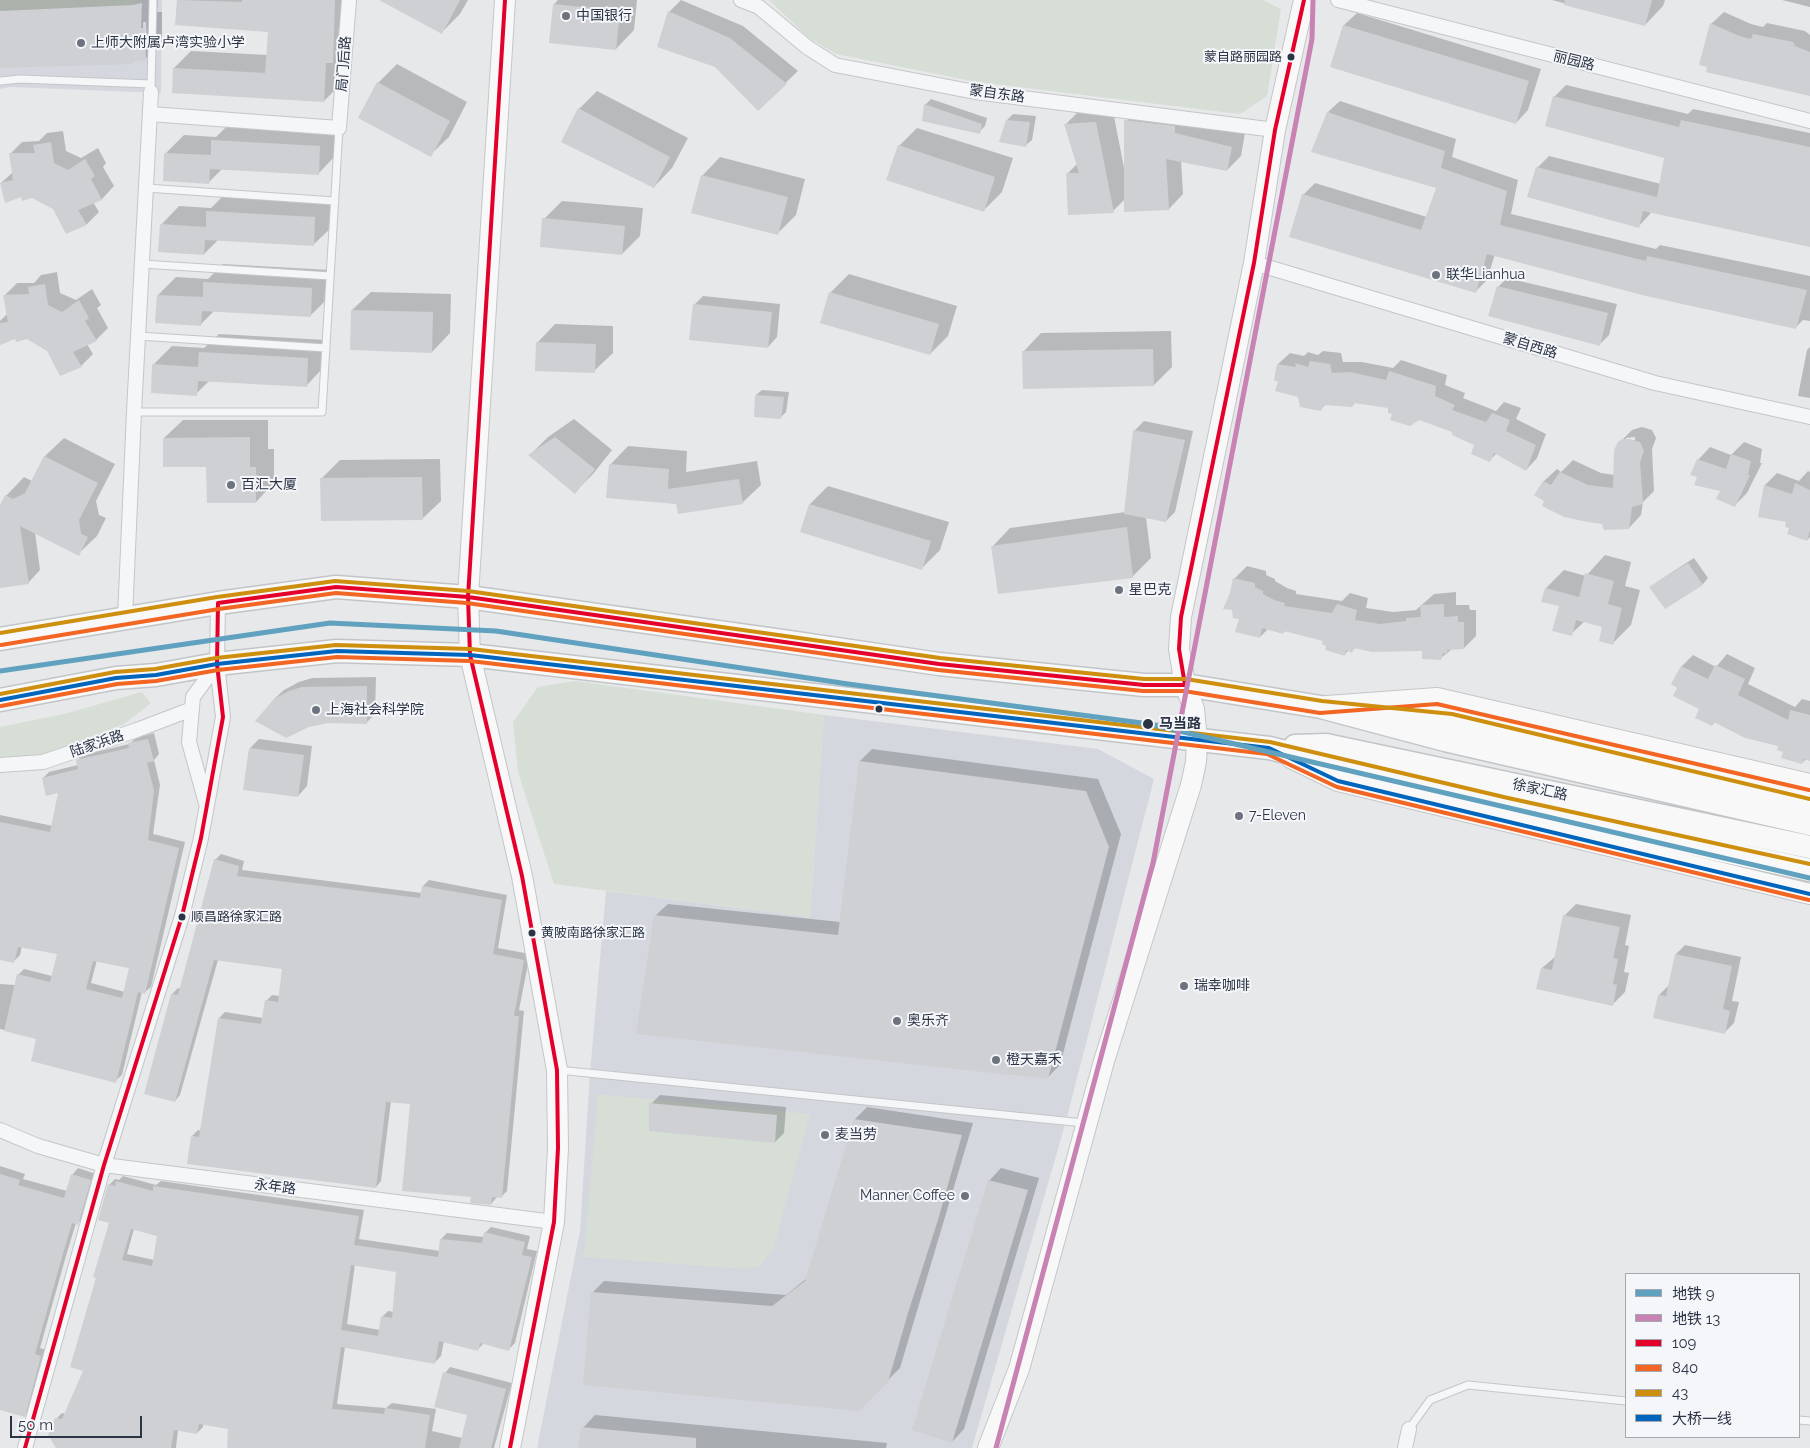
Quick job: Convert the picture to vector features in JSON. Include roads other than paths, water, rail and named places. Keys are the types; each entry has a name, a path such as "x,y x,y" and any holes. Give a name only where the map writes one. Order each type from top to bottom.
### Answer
{"main road":[{"name":"徐家汇路","path":"0,639 218,603 336,587 468,597 938,664 1144,685 1185,685 1321,707 1445,740 1810,824"},
{"name":"徐家汇路","path":"0,700 116,678 156,675 217,664 337,651 470,656 1269,748 1507,804 1810,870"},
{"path":"1321,707 1451,720 1810,805"},
{"name":"徐家汇路","path":"1269,748 1326,745 1810,847"}],"street":[{"name":"局门后路","path":"339,128 349,0"},
{"path":"505,0 468,597 470,656 522,876 557,1070 558,1148 554,1222 510,1448"},
{"name":"蒙自东路","path":"741,0 759,7 807,47 835,65 975,92 1275,130"},
{"path":"988,1448 1018,1369 1107,1052 1196,762 1197,740 1194,709 1185,685 1179,649 1181,617 1254,263 1275,130 1304,0"},
{"name":"丽园路","path":"1338,0 1810,121"},
{"path":"125,618 151,88"},
{"path":"150,114 339,128"},
{"name":"蒙自西路","path":"1254,263 1655,383 1810,417"},
{"path":"25,1448 104,1165 182,916 201,838 223,717 217,664 218,603"},
{"path":"206,806 189,742 193,697 217,664"},
{"name":"徐家汇路","path":"1321,707 1437,698 1810,784"},
{"name":"陆家浜路","path":"0,765 43,762 192,709"},
{"path":"1269,748 1338,781 1810,894"},
{"name":"永年路","path":"0,1130 38,1146 104,1165 554,1222"},
{"path":"1405,1448 1410,1429"}],"lane":[{"path":"0,81 20,79 151,88 153,0"},
{"path":"134,412 322,412 339,128"},
{"path":"146,188 335,201"},
{"path":"142,264 330,276"},
{"path":"138,336 326,348"},
{"path":"557,1070 1087,1123"},
{"path":"1410,1429 1430,1400 1468,1385 1625,1402"}],"metro line":[{"name":"13","path":"996,1448 1153,863 1312,39 1313,0"},
{"name":"9","path":"0,671 330,623 496,631 848,684 1149,724 1810,878"}],"place":[{"name":"中国银行","path":"566,16"},
{"name":"上师大附属卢湾实验小学","path":"81,43"},
{"name":"蒙自路丽园路","path":"1291,57"},
{"name":"联华Lianhua","path":"1436,275"},
{"name":"百汇大厦","path":"231,485"},
{"name":"星巴克","path":"1119,590"},
{"name":"上海社会科学院","path":"316,710"},
{"name":"马当路","path":"1148,724"},
{"name":"7-Eleven","path":"1239,816"},
{"name":"顺昌路徐家汇路","path":"182,917"},
{"name":"黄陂南路徐家汇路","path":"532,933"},
{"name":"瑞幸咖啡","path":"1184,986"},
{"name":"奥乐齐","path":"897,1021"},
{"name":"橙天嘉禾","path":"996,1060"},
{"name":"麦当劳","path":"825,1135"},
{"name":"Manner Coffee","path":"965,1196"}]}
